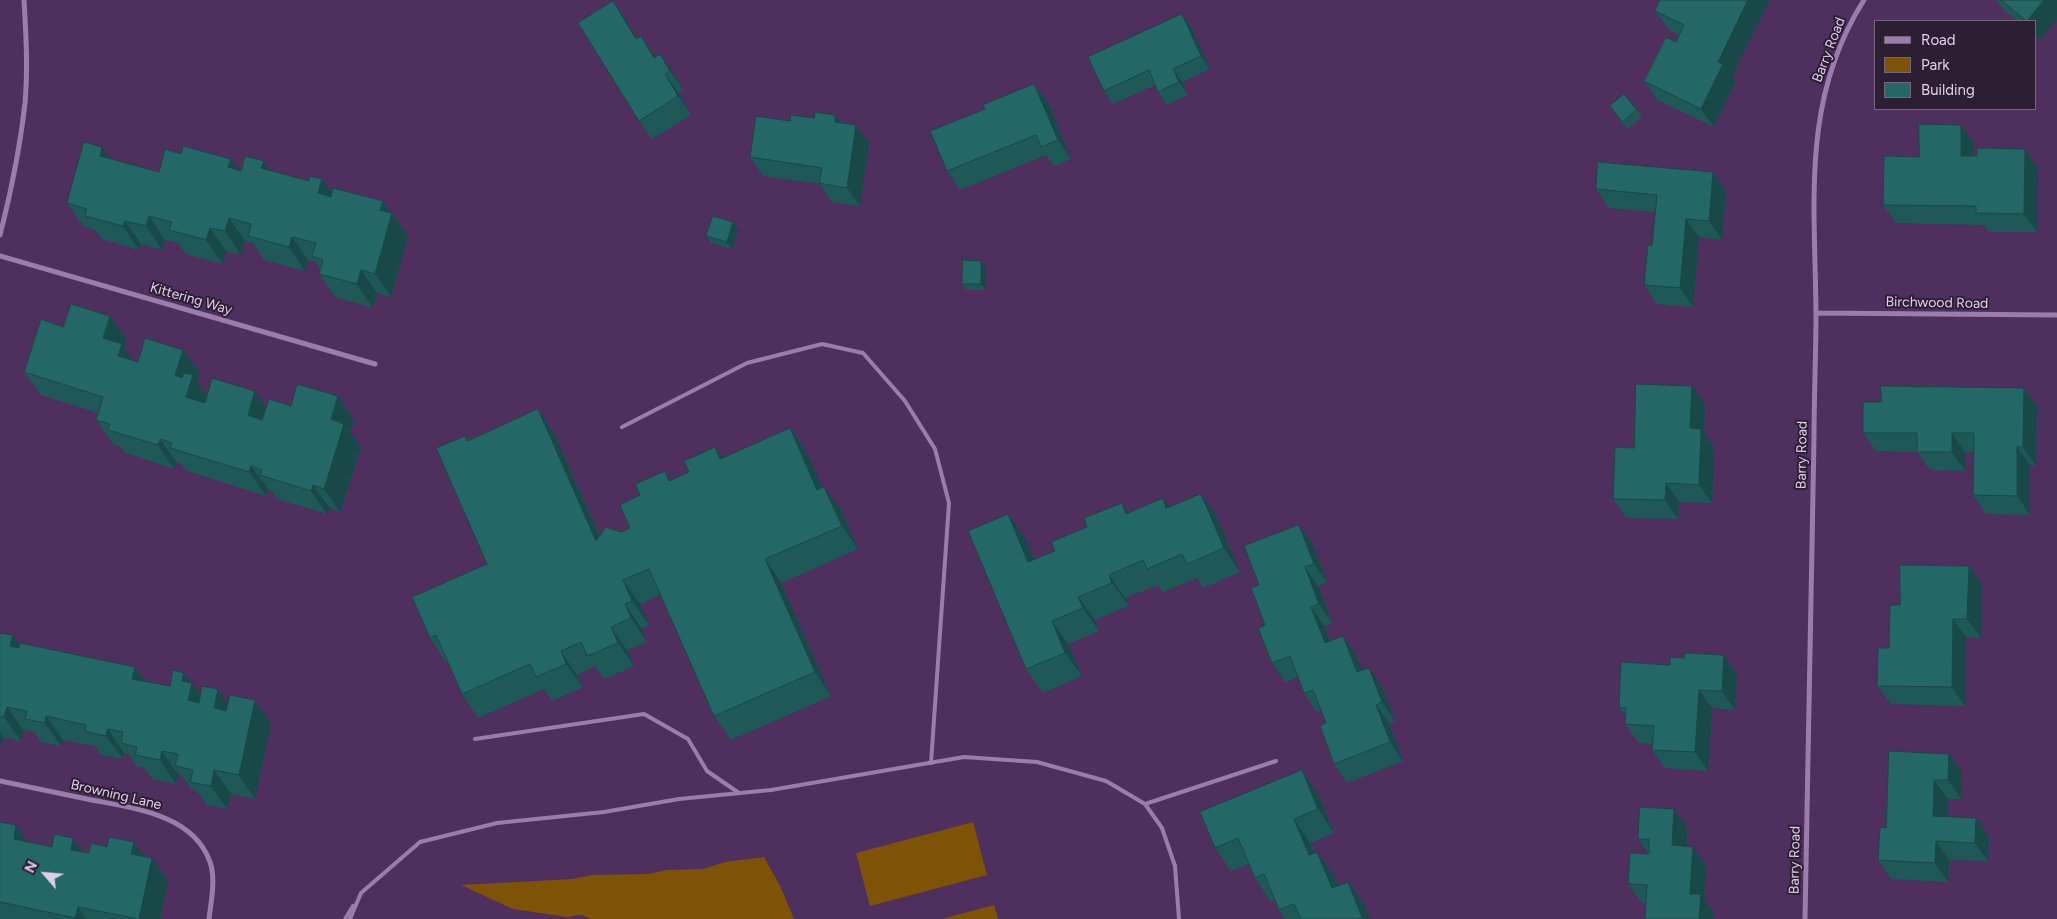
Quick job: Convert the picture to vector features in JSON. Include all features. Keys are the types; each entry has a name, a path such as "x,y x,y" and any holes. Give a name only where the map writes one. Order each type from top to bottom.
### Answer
{"street":[{"path":"0,235 9,199 25,103 27,51 24,0"},
{"name":"Barry Road","path":"1805,919 1816,313 1813,189 1820,120 1827,86 1836,54 1852,19 1864,0"},
{"name":"Kittering Way","path":"0,256 375,364"},
{"name":"Birchwood Road","path":"1816,313 2057,315"},
{"name":"Browning Lane","path":"0,781 149,812 174,822 198,839 211,863 212,883 209,919"}],"lane":[{"path":"622,427 747,363 822,344 863,352 906,401 934,449 949,503 931,763"},
{"path":"475,739 644,714 688,739 707,771 739,794"},
{"path":"345,919 362,893 420,842 497,823 604,812 679,800 771,790 964,757 1037,762 1106,781 1145,804 1162,828 1176,866 1179,919"},
{"path":"1145,804 1276,761"},
{"path":"350,919 362,893"}],"green space":[{"path":"973,822 987,875 870,906 856,853"},
{"path":"764,857 781,888 794,919 591,919 582,915 567,917 513,909 461,885 703,869 725,862"},
{"path":"994,905 998,919 942,919"}],"building":[{"path":"1660,0 1748,0 1718,62 1723,64 1701,109 1644,81 1666,37 1676,42 1684,25 1655,11"},
{"path":"2001,0 2044,0 2028,20"},
{"path":"613,1 636,39 641,36 654,58 660,54 670,71 665,74 678,96 639,121 578,23"},
{"path":"1182,14 1201,56 1173,69 1179,82 1158,92 1149,70 1104,91 1088,57"},
{"path":"1034,84 1058,140 1041,147 1036,135 947,171 930,131 985,109 983,105"},
{"path":"1624,94 1637,110 1622,122 1610,106"},
{"path":"815,112 835,115 835,122 856,125 847,188 819,183 822,168 750,157 756,116 790,121 791,115 814,118"},
{"path":"1919,124 1961,125 1961,156 1977,156 1977,148 2025,149 2024,214 1976,213 1976,206 1883,205 1884,156 1919,157"},
{"path":"84,142 102,147 100,156 159,172 165,149 181,154 183,146 231,159 228,167 241,171 245,156 264,161 261,168 309,181 310,176 322,179 318,193 331,197 333,188 383,201 380,210 392,213 375,274 361,270 357,284 319,274 323,260 312,256 316,243 292,237 289,247 248,236 251,224 229,218 225,231 210,228 206,240 169,230 172,222 149,216 146,226 125,221 123,226 85,216 87,209 67,203"},
{"path":"1598,162 1713,172 1709,221 1686,219 1680,288 1644,285 1648,245 1652,246 1657,195 1596,189"},
{"path":"713,216 733,222 727,242 706,236"},
{"path":"963,260 981,261 981,284 962,284"},
{"path":"71,304 110,316 103,338 122,344 118,356 138,362 145,338 183,350 175,375 182,378 184,373 193,375 186,397 205,403 212,378 255,391 248,415 262,420 269,399 291,406 297,384 338,396 331,419 344,424 324,489 313,485 311,491 260,475 262,470 251,466 249,472 170,448 172,443 160,439 158,445 108,430 110,424 96,420 103,397 24,372 41,319 63,327"},
{"path":"1636,384 1692,386 1690,428 1701,429 1699,485 1666,483 1665,500 1613,499 1615,447 1634,448"},
{"path":"1881,386 2024,388 2023,447 2017,447 2017,496 1973,495 1974,433 1952,433 1952,452 1917,452 1917,433 1863,433 1863,402 1881,402"},
{"path":"538,409 596,541 606,527 621,532 630,528 620,505 640,495 635,484 665,471 669,481 689,472 684,461 715,447 720,459 790,428 817,490 824,487 842,526 765,559 815,672 714,716 649,569 623,580 632,601 625,604 631,618 611,627 618,643 587,656 581,642 561,651 566,664 536,677 530,664 462,694 436,635 430,638 412,597 487,564 436,448 465,436 467,441"},
{"path":"1201,494 1224,548 1187,564 1182,554 1147,569 1143,560 1109,575 1112,583 1078,597 1083,608 1052,621 1065,653 1026,669 968,531 1008,514 1028,562 1055,551 1051,542 1087,527 1084,518 1122,503 1126,514 1163,498 1166,508"},
{"path":"1299,525 1314,564 1305,567 1319,604 1311,607 1325,643 1343,636 1357,672 1369,668 1382,702 1376,705 1390,742 1334,764 1320,726 1326,723 1313,690 1304,693 1290,656 1272,663 1258,628 1265,625 1251,588 1259,585 1244,546"},
{"path":"1900,565 1969,566 1967,619 1953,619 1952,687 1877,686 1878,648 1889,648 1890,605 1900,605"},
{"path":"0,633 13,635 10,646 19,648 20,643 135,667 132,679 170,686 173,670 184,673 182,681 192,683 188,700 199,703 202,686 218,689 214,708 226,711 230,695 255,700 239,775 214,770 211,786 190,782 193,770 175,766 178,754 162,751 160,760 135,755 137,747 121,743 123,732 108,729 106,736 85,731 86,725 46,716 45,723 25,719 27,711 7,707 4,717 0,716"},
{"path":"1685,653 1724,655 1722,691 1699,690 1695,752 1652,750 1654,726 1625,724 1626,708 1619,707 1621,662 1670,665 1670,657 1684,658"},
{"path":"1889,751 1949,754 1948,780 1934,780 1933,816 1976,818 1975,843 1936,841 1935,863 1878,860 1880,827 1886,828"},
{"path":"1302,770 1318,809 1294,819 1309,855 1317,852 1332,888 1348,882 1362,917 1358,919 1301,919 1294,904 1279,910 1264,874 1255,878 1238,838 1215,848 1200,812"},
{"path":"1640,807 1674,809 1672,845 1693,847 1690,894 1701,894 1699,919 1645,919 1647,885 1628,884 1630,853 1649,854 1649,839 1638,839"},
{"path":"0,822 16,825 14,839 52,847 54,834 73,838 71,850 89,853 91,843 107,847 109,837 134,842 131,854 152,858 139,919 78,907 75,918 0,902"}]}
